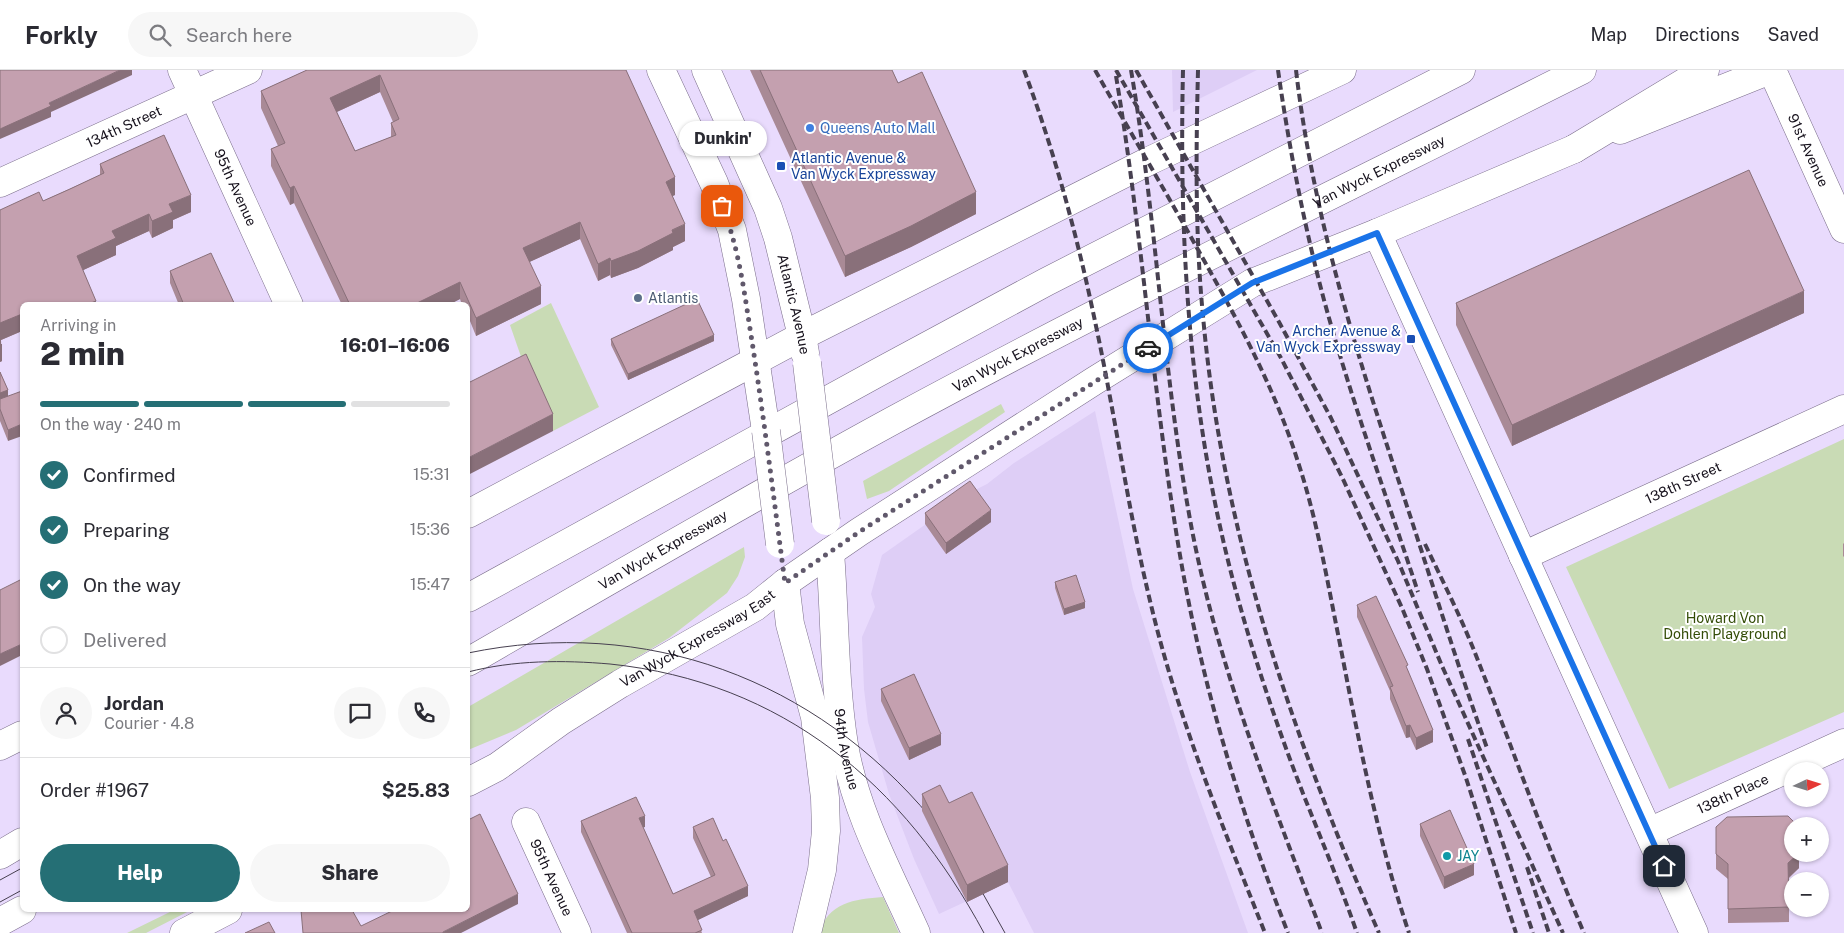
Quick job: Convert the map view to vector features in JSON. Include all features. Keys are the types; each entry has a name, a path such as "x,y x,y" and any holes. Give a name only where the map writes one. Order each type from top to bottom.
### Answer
{"main road":[{"name":"95th Avenue","path":"182,70 288,302"},
{"name":"134th Street","path":"0,182 248,70"},
{"path":"661,70 714,183 732,230 742,275 761,392 785,583"},
{"name":"Atlantic Avenue","path":"706,70 768,208 778,238 802,336 830,552"},
{"path":"470,513 802,336 1149,161 1342,70"},
{"path":"470,597 1037,286 1461,70"},
{"name":"Van Wyck Expressway","path":"470,661 612,578 892,421 1135,294 1582,70"},
{"path":"1574,149 1705,70"},
{"path":"830,552 1094,381 1252,283 1377,233 1574,149 1771,70"},
{"name":"91st Avenue","path":"1771,70 1844,229"},
{"path":"1377,233 1650,832 1694,933"},
{"name":"138th Street","path":"1523,556 1844,409"},
{"name":"Van Wyck Expressway East","path":"470,781 497,767 561,721 620,684 755,607 785,583 830,552"},
{"name":"94th Avenue","path":"830,552 839,698 845,746 851,772 868,824 916,933"},
{"name":"94th Avenue","path":"785,583 790,624 815,717 825,798 826,831 822,870 807,933"},
{"path":"0,746 20,735"},
{"name":"138th Place","path":"1650,832 1844,743"},
{"name":"95th Avenue","path":"526,822 577,933"},
{"path":"0,854 20,843"},
{"path":"0,922 20,911"},
{"path":"184,933 224,912"}],"shaded area":[{"path":"1172,70 1257,70 1173,112"},
{"path":"1095,411 1133,589 1190,772 1248,933 1034,933 1008,882 939,914 914,859 889,794 868,722 864,689 862,637 875,607 871,594 882,555 973,491 987,484 1014,463"}],"green space":[{"path":"551,303 599,407 553,431 526,371 510,325"},
{"path":"1001,404 1005,412 889,491 867,499 863,481"},
{"name":"Howard Von Dohlen Playground","path":"1844,439 1844,712 1669,789 1566,567"},
{"path":"744,547 745,557 738,576 727,593 669,638 516,730 470,749 470,706"},
{"path":"883,897 899,933 819,933 829,915 844,904 862,899"},
{"path":"170,912 187,912 146,933 127,933"}],"building":[{"path":"0,70 120,70 49,103 51,106 0,129"},
{"path":"307,70 626,70 675,177 666,182 685,224 672,230 673,233 638,251 611,261 610,258 598,264 580,222 523,248 541,286 476,318 460,282 419,302 349,302 294,186 290,188 271,149 285,143 261,91","holes":["380,75 399,119 391,123 396,135 355,151 330,98"]},
{"path":"760,70 892,70 898,83 922,72 976,192 911,226 845,256"},
{"path":"164,135 191,195 169,204 173,212 152,221 149,214 112,231 116,238 77,256 96,301 20,302 20,315 0,323 0,210 39,192 43,201 70,189 104,173 100,164"},
{"path":"1749,170 1804,291 1512,425 1456,303"},
{"path":"211,253 234,302 183,302 170,271"},
{"path":"697,299 714,335 628,374 611,339"},
{"path":"526,354 553,414 470,457 470,382"},
{"path":"0,372 8,390 0,393"},
{"path":"20,392 20,425 8,430 0,409 0,399"},
{"path":"970,481 991,510 946,543 925,513"},
{"path":"1076,575 1085,602 1064,609 1055,582"},
{"path":"20,580 20,645 0,654 0,590"},
{"path":"1376,596 1408,665 1406,666 1433,730 1416,738 1410,725 1406,726 1390,687 1393,686 1357,605"},
{"path":"914,674 941,734 909,748 881,689"},
{"path":"940,785 949,803 972,792 1008,865 967,885 922,794"},
{"path":"636,797 645,816 639,818 673,894 715,875 693,827 713,818 723,841 726,839 748,886 694,911 702,930 695,933 632,933 581,821"},
{"name":"JAY","path":"1450,810 1474,864 1444,877 1420,824"},
{"path":"480,814 518,894 443,933 303,933 301,912 353,912 361,926 390,912 470,912 470,819"},
{"path":"1788,816 1789,817 1784,817 1784,862 1789,862 1788,872 1784,872 1784,907 1728,909 1728,864 1716,854 1716,827 1727,817"},
{"path":"269,922 275,933 245,933"}],"tram line":[{"path":"470,653 534,644 599,644 662,652 723,670 780,695 835,728 885,769 931,818"},
{"path":"470,672 503,665 539,662 610,664 672,675 730,693 783,718 832,749 876,787 916,831 952,879 984,933"},
{"path":"0,880 20,869"},
{"path":"977,883 1005,933"},
{"path":"0,902 20,891"}],"railway":[{"path":"1024,70 1056,165 1082,261 1103,361 1136,539 1163,651 1203,773 1265,933"},
{"path":"1095,70 1179,215 1232,312 1269,385 1289,436 1305,484 1316,527 1361,750 1387,861 1409,933"},
{"path":"1116,70 1281,358 1342,477 1402,608 1427,669 1466,778 1516,933"},
{"path":"1131,70 1140,127 1182,473 1203,582 1248,734 1322,933"},
{"path":"1136,70 1279,322 1331,418 1398,561 1442,666 1563,933"},
{"path":"1183,70 1182,135 1186,265 1190,329 1206,457 1234,584 1266,691 1294,770 1357,933"},
{"path":"1198,70 1197,193 1200,285 1212,396 1226,475 1244,554 1290,708 1317,784 1379,933"},
{"path":"1278,70 1298,186 1324,300 1357,410 1418,592"},
{"path":"1296,70 1313,178 1325,232 1353,337 1444,621 1487,748"},
{"path":"1116,76 1134,197 1171,501 1190,609 1200,656 1225,750 1239,796 1288,933"},
{"path":"1425,544 1471,643 1584,933"},
{"path":"1468,739 1533,933"},
{"path":"1527,867 1549,933"}],"way so far":[{"path":"722,206 732,230 738,253 746,299 761,392 785,583 859,532 1148,348"}],"place":[{"name":"Queens Auto Mall","path":"810,128"},
{"name":"Atlantic Avenue & Van Wyck Expressway","path":"781,166"},
{"name":"Dunkin'","path":"722,206"},
{"name":"Atlantis","path":"638,298"},
{"name":"Archer Avenue & Van Wyck Expressway","path":"1411,339"},
{"name":"JAY","path":"1447,856"}],"route":[{"path":"1148,348 1252,283 1377,233 1664,866"}]}
